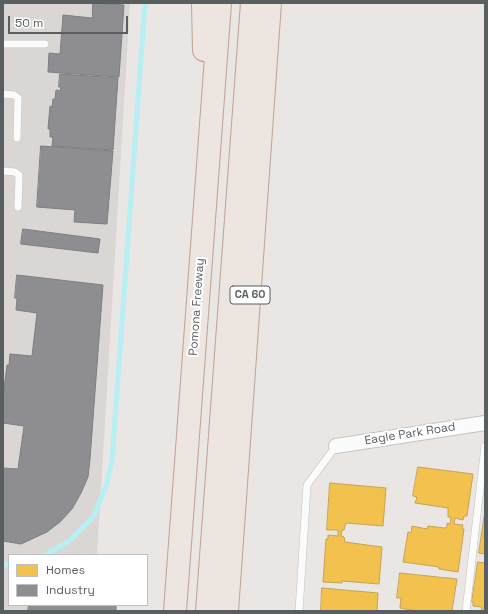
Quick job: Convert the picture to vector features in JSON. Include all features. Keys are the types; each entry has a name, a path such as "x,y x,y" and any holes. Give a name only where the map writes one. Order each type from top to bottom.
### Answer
{"highway":[{"path":"203,3 207,184"},
{"name":"Pomona Freeway","path":"174,611 220,3"},
{"path":"196,611 241,3"},
{"path":"207,611 252,3"},
{"name":"CA 60","path":"227,611 270,3"}],"street":[{"name":"Eagle Park Road","path":"336,446 485,423"}],"lane":[{"path":"3,44 45,44"},
{"path":"3,94 14,95 18,98 17,138"},
{"path":"3,171 15,172 19,175 18,207"},
{"path":"299,611 307,485 336,446"},
{"path":"466,611 485,446"}],"shaded area":[{"path":"3,3 130,3 97,554 8,554 8,606 94,606 94,611 3,611"}],"building: Homes":[{"path":"418,467 473,474 467,516 464,516 463,520 455,518 454,524 463,525 462,529 464,529 458,572 439,569 439,567 403,562 408,532 411,533 412,526 427,529 428,526 445,528 447,527 447,523 450,524 451,517 448,517 448,508 415,503 417,497 413,496"},
{"path":"330,483 386,488 383,526 346,523 344,530 342,530 341,536 344,537 345,542 382,547 379,584 342,581 342,583 323,582 326,539 328,539 328,535 338,536 338,530 327,530"},
{"path":"485,511 485,554 479,553"},
{"path":"478,562 485,563 485,611 481,611 482,607 473,606 472,602"},
{"path":"400,573 457,579 452,611 417,611 400,608 401,598 397,598"},
{"path":"322,588 378,593 377,611 321,611"}],"building: Industry":[{"path":"93,3 124,5 119,77 48,72 49,53 60,54 63,15 92,18"},
{"path":"60,74 118,78 113,150 52,146 53,137 50,137 50,129 48,129 50,106 52,107 56,90 60,91"},
{"path":"41,146 113,151 107,224 74,222 75,210 37,207"},
{"path":"23,229 100,239 98,253 21,244"},
{"path":"17,275 103,285 88,477 72,509 60,522 47,532 21,544 3,541 3,468 18,469 24,426 3,423 3,397 10,354 32,356 37,313 16,310 17,298 15,298"},
{"path":"29,606 116,606 116,611 28,611"}],"waterway":[{"path":"47,554 69,541 94,516 106,486 112,461 145,3"},
{"path":"3,565 8,565"}]}
